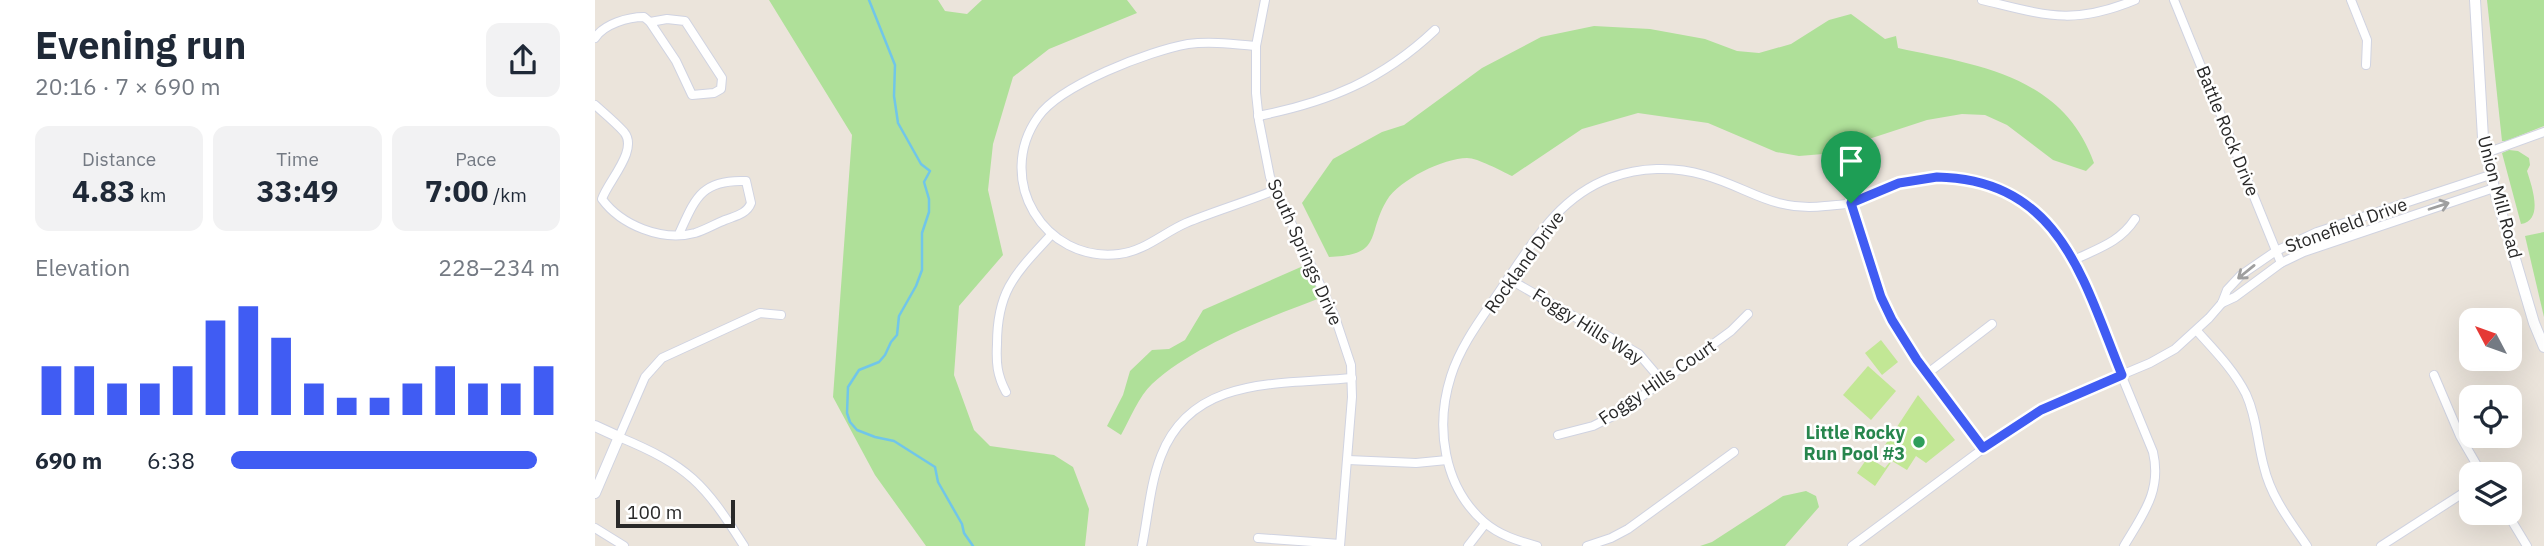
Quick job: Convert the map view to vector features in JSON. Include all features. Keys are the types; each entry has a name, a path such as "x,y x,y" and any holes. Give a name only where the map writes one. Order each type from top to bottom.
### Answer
{"street":[{"name":"South Springs Drive","path":"1265,0 1257,46 1258,116 1270,177 1335,317 1347,352 1352,378 1340,545"},
{"path":"1982,0 2062,17 2103,13 2135,0"},
{"name":"Battle Rock Drive","path":"2174,0 2281,263"},
{"path":"2351,0 2367,40 2366,65"},
{"name":"Union Mill Road","path":"2475,0 2480,120 2490,175 2534,324 2544,347"},
{"path":"595,38 599,31 607,26 644,17 675,61 692,95 714,93 721,89 722,78 685,21 667,19 650,22"},
{"path":"1258,116 1313,104 1359,85 1392,65 1435,30"},
{"path":"1257,46 1211,43 1171,47 1061,95 1038,116 1028,134 1021,170 1030,206 1051,235 1085,252 1106,255 1145,247 1185,224 1275,190"},
{"path":"595,105 625,133 629,141 628,152 601,199 622,216 649,232 679,234 693,233 749,209 751,203 746,181 703,190 679,234"},
{"path":"2486,153 2544,132"},
{"name":"Rockland Drive","path":"1537,546 1511,538 1485,524 1464,499 1447,460 1443,416 1451,375 1464,347 1543,228 1562,207 1593,186 1628,173 1659,169 1690,172 1716,179 1769,202 1821,207 1851,203 1899,183 1923,178 1951,178 1981,183 2011,195 2038,214 2061,239 2074,261 2153,452 2156,470 2153,493 2124,546"},
{"name":"Stonefield Drive","path":"1852,546 1983,448 2041,410 2166,355 2197,331 2222,303 2227,290 2241,275 2276,251 2317,232 2490,175"},
{"name":"Stonefield Drive","path":"2222,303 2235,297 2281,263 2323,244 2494,188"},
{"path":"1851,203 1886,309 1898,332 1983,448"},
{"path":"2074,261 2124,234 2135,219"},
{"path":"1006,392 996,369 1000,306 1011,283 1051,235"},
{"name":"Foggy Hills Way","path":"1509,279 1639,354 1662,381"},
{"path":"595,492 645,377 662,358 760,313 781,315"},
{"name":"Foggy Hills Court","path":"1558,435 1607,420 1731,331 1748,314"},
{"path":"1928,373 1992,324"},
{"path":"2197,331 2228,366 2245,393 2256,423 2268,481 2279,505 2308,546"},
{"path":"2434,375 2460,436 2475,462"},
{"path":"1142,546 1161,455 1172,435 1191,413 1218,396 1242,388 1352,378"},
{"path":"595,426 652,450 685,470 710,495 744,546"},
{"path":"1587,546 1628,529 1734,452"},
{"path":"1348,460 1416,463 1447,460"},
{"path":"2381,546 2459,496"},
{"path":"1468,546 1485,524"},
{"path":"2514,525 2527,546"},
{"path":"595,528 624,546"},
{"path":"1258,538 1340,545"}],"green space":[{"path":"769,0 938,0 945,11 967,14 982,0 1127,0 1137,13 1049,49 1013,77 993,144 988,190 1003,255 959,306 954,375 974,430 990,446 1054,455 1073,467 1089,509 1085,546 926,546 875,475 833,397 852,135"},
{"path":"2487,0 2544,0 2544,126 2506,141 2502,141"},
{"path":"1851,14 1885,39 1896,36 1898,48 1987,69 2039,92 2061,110 2080,133 2094,163 2086,171 2053,160 2007,125 1985,115 1962,114 1927,120 1823,154 1799,156 1776,152 1708,123 1638,113 1582,129 1512,176 1483,162 1467,158 1435,166 1393,192 1381,212 1371,241 1358,252 1329,257 1302,203 1333,159 1382,132 1404,125 1482,68 1541,37 1594,26 1650,29 1705,39 1737,51 1759,53 1791,44 1829,20"},
{"path":"2509,150 2518,151 2529,158 2527,171 2535,202 2532,216 2521,224 2502,153"},
{"path":"2544,232 2544,317 2525,236"},
{"path":"1310,263 1325,296 1234,333 1190,356 1147,389 1121,435 1107,426 1123,395 1130,371 1152,350 1169,349 1185,340 1203,310"},
{"path":"1881,340 1898,362 1882,375 1865,353"},
{"path":"1868,366 1896,391 1871,420 1843,395"},
{"name":"Little Rocky Run Pool #3","path":"1918,395 1955,440 1926,463 1916,456 1907,470 1892,461 1875,486 1857,473 1868,457 1885,468 1892,459 1888,456 1892,450 1885,445"},
{"path":"1806,491 1816,496 1819,507 1785,546 1700,546 1712,542 1783,496"}],"waterway":[{"path":"869,0 895,65 894,96 898,123 921,164 930,171 924,182 929,199 929,212 922,233 922,270 899,316 897,335 879,362 859,370 848,387 847,413 857,430 894,441 935,467 938,482 973,546"}],"place":[{"name":"Little Rocky Run Pool #3","path":"1919,442"}],"route":[{"path":"1937,177 1966,179 2011,195 2038,214 2061,239 2074,261 2122,375 2041,410 1983,448 1898,332 1881,297 1851,203 1899,183 1937,177"}]}
